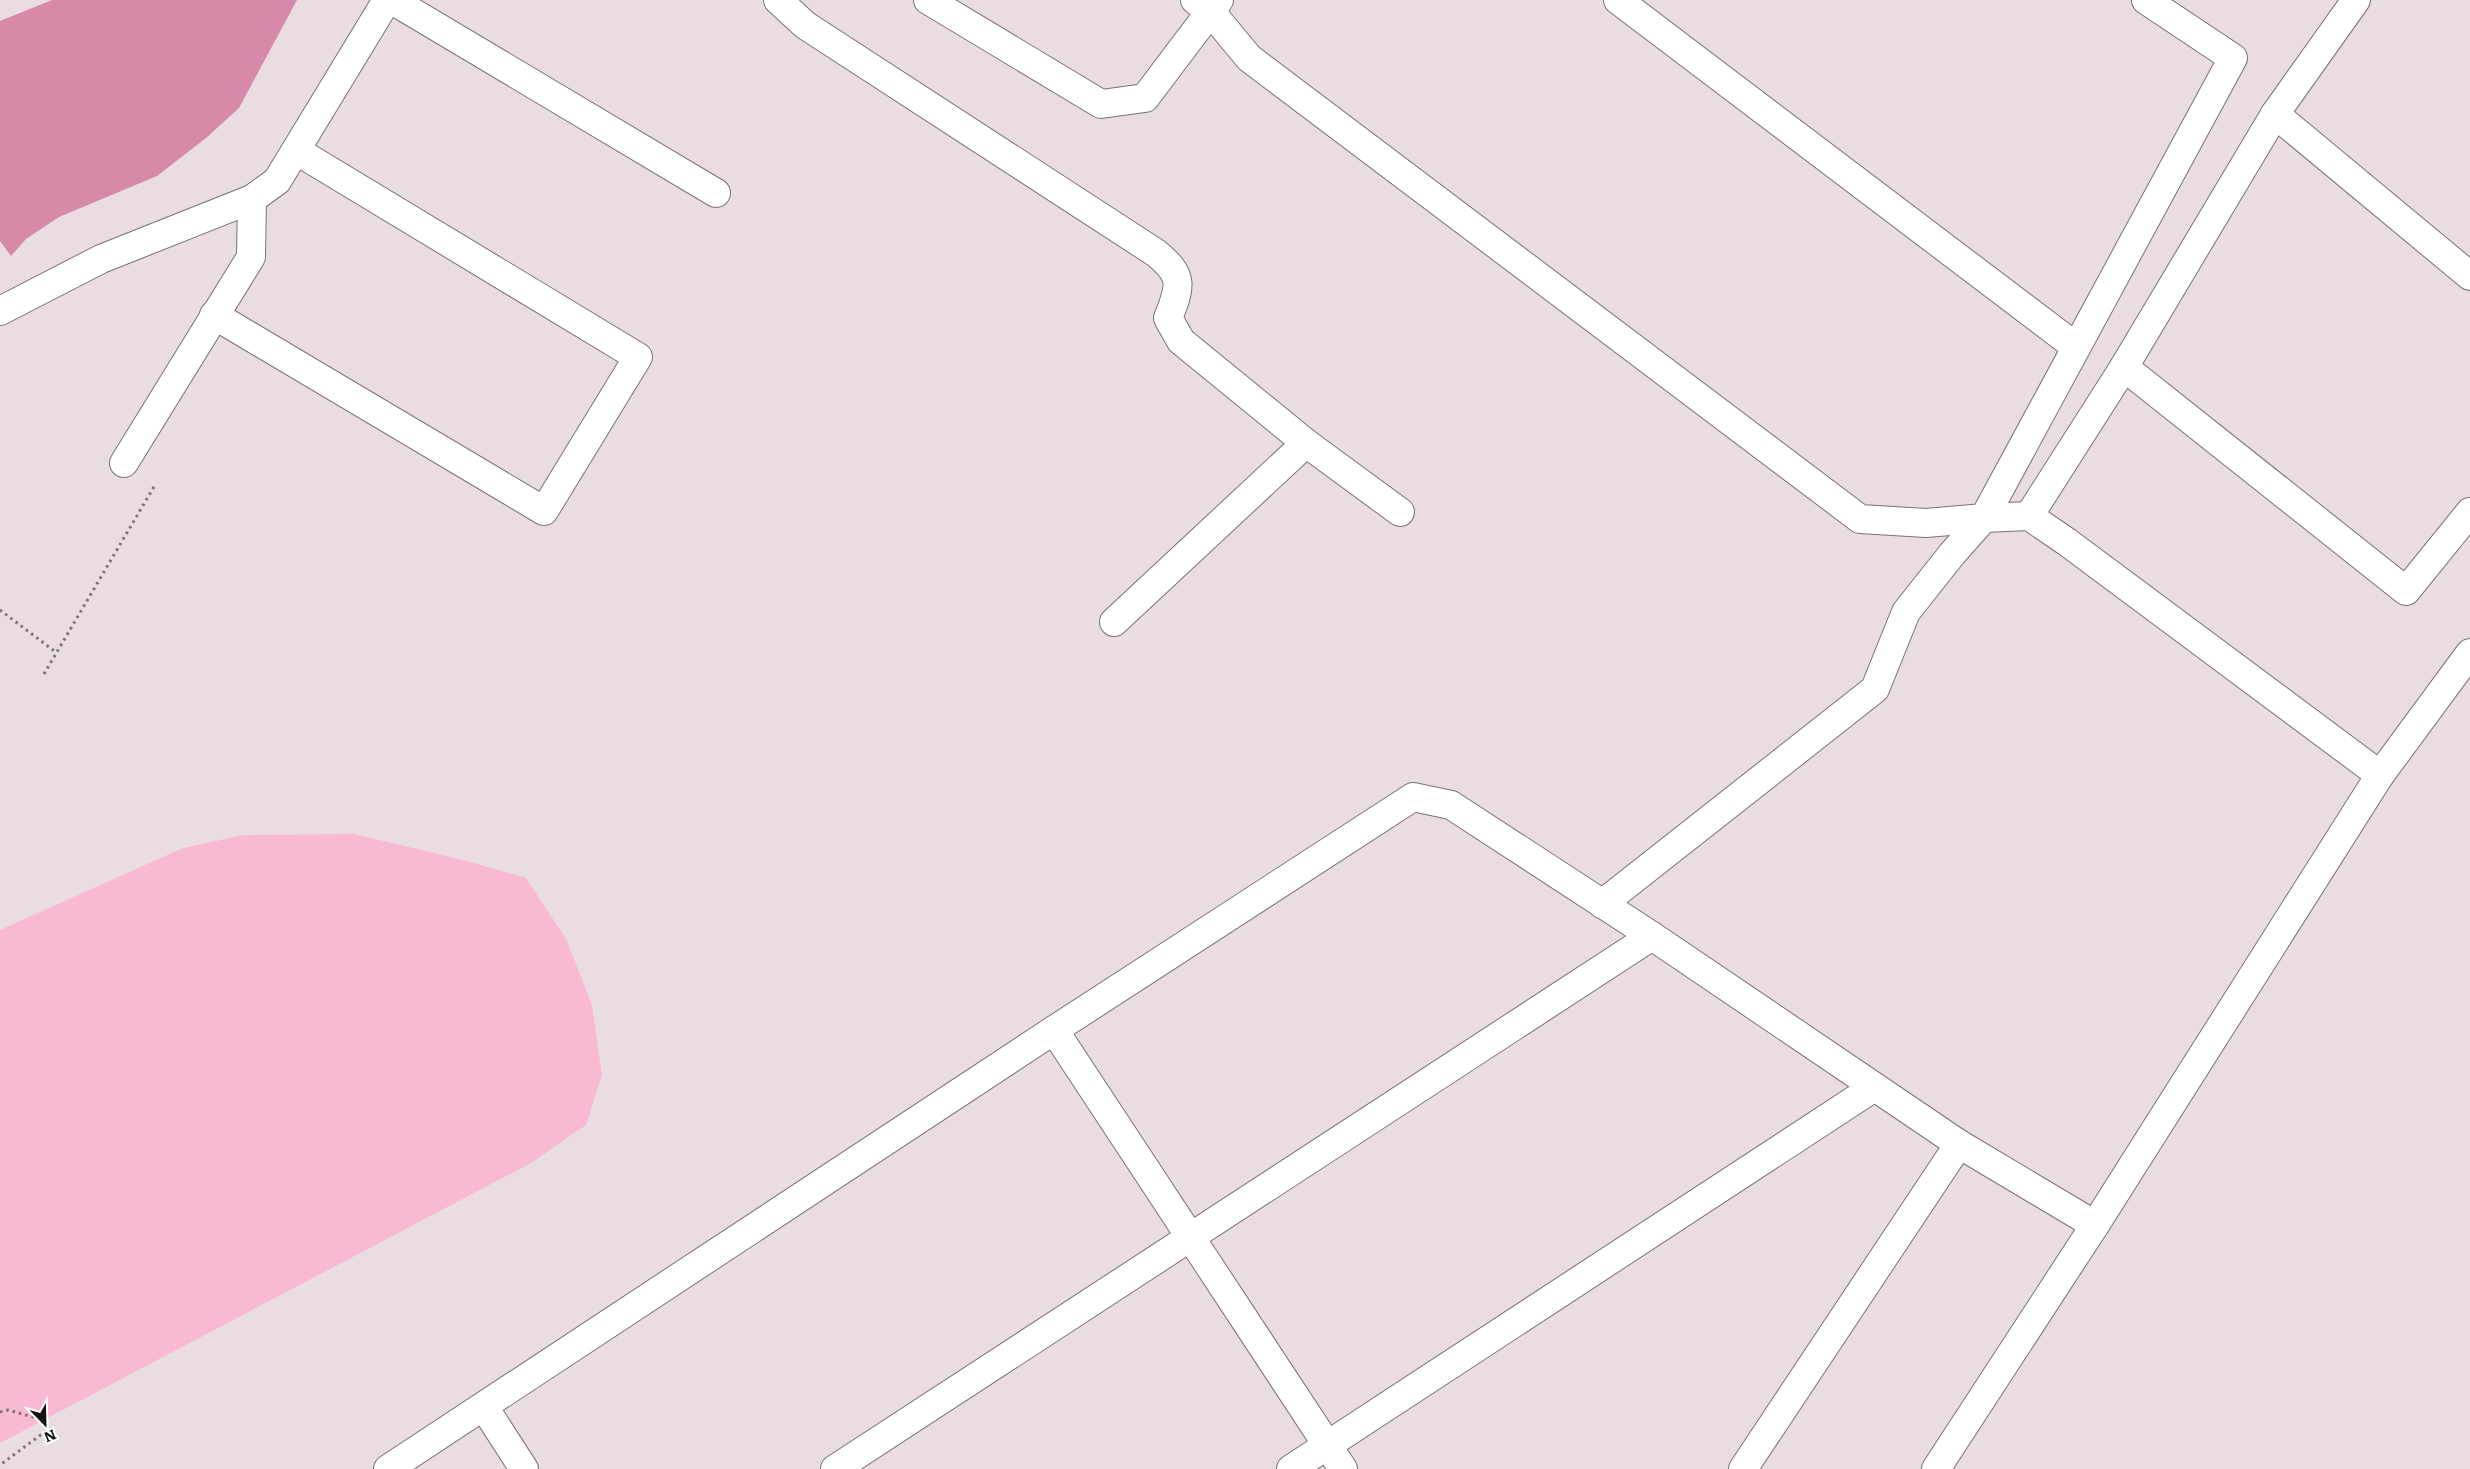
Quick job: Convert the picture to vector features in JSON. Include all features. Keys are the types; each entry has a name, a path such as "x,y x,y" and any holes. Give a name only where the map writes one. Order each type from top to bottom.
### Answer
{"street":[{"path":"0,311 101,258 252,199 277,181 388,0"},
{"path":"392,0 716,194"},
{"path":"778,0 805,25 1148,248 1174,267 1179,291 1168,318 1181,341 1306,443 1400,512"},
{"path":"928,0 1101,104 1145,98 1209,4 1249,58 1860,519 1926,523 2029,516 2067,542 2380,775"},
{"path":"1618,0 2076,347"},
{"path":"1602,904 1876,689 1906,612 1952,554 1984,518 2233,58 2146,0"},
{"path":"2029,516 2124,367 2275,114 2356,0"},
{"path":"2275,114 2470,276"},
{"path":"214,315 544,511 638,357 297,151"},
{"path":"124,463 251,257 252,199"},
{"path":"2124,367 2406,591 2470,512"},
{"path":"1114,622 1306,443"},
{"path":"1936,1469 2095,1225 2380,775 2470,653"},
{"path":"388,1469 1054,1030 1413,797 1451,805 1652,936 1873,1088 1960,1144 2095,1225"},
{"path":"836,1469 1652,936"},
{"path":"1054,1030 1343,1469"},
{"path":"1291,1469 1873,1088"},
{"path":"1742,1469 1960,1144"},
{"path":"484,1407 524,1469"}],"path":[{"path":"44,674 156,485 124,463"},
{"path":"0,610 56,652"},
{"path":"0,1412 8,1410 47,1421 46,1431 0,1465"}],"shaded area":[{"path":"52,0 297,0 239,108 206,138 157,176 59,217 26,239 11,256 0,241 0,21"},
{"path":"354,834 463,860 526,878 566,939 592,1005 602,1075 586,1125 531,1163 0,1443 0,930 183,848 244,835"}]}
